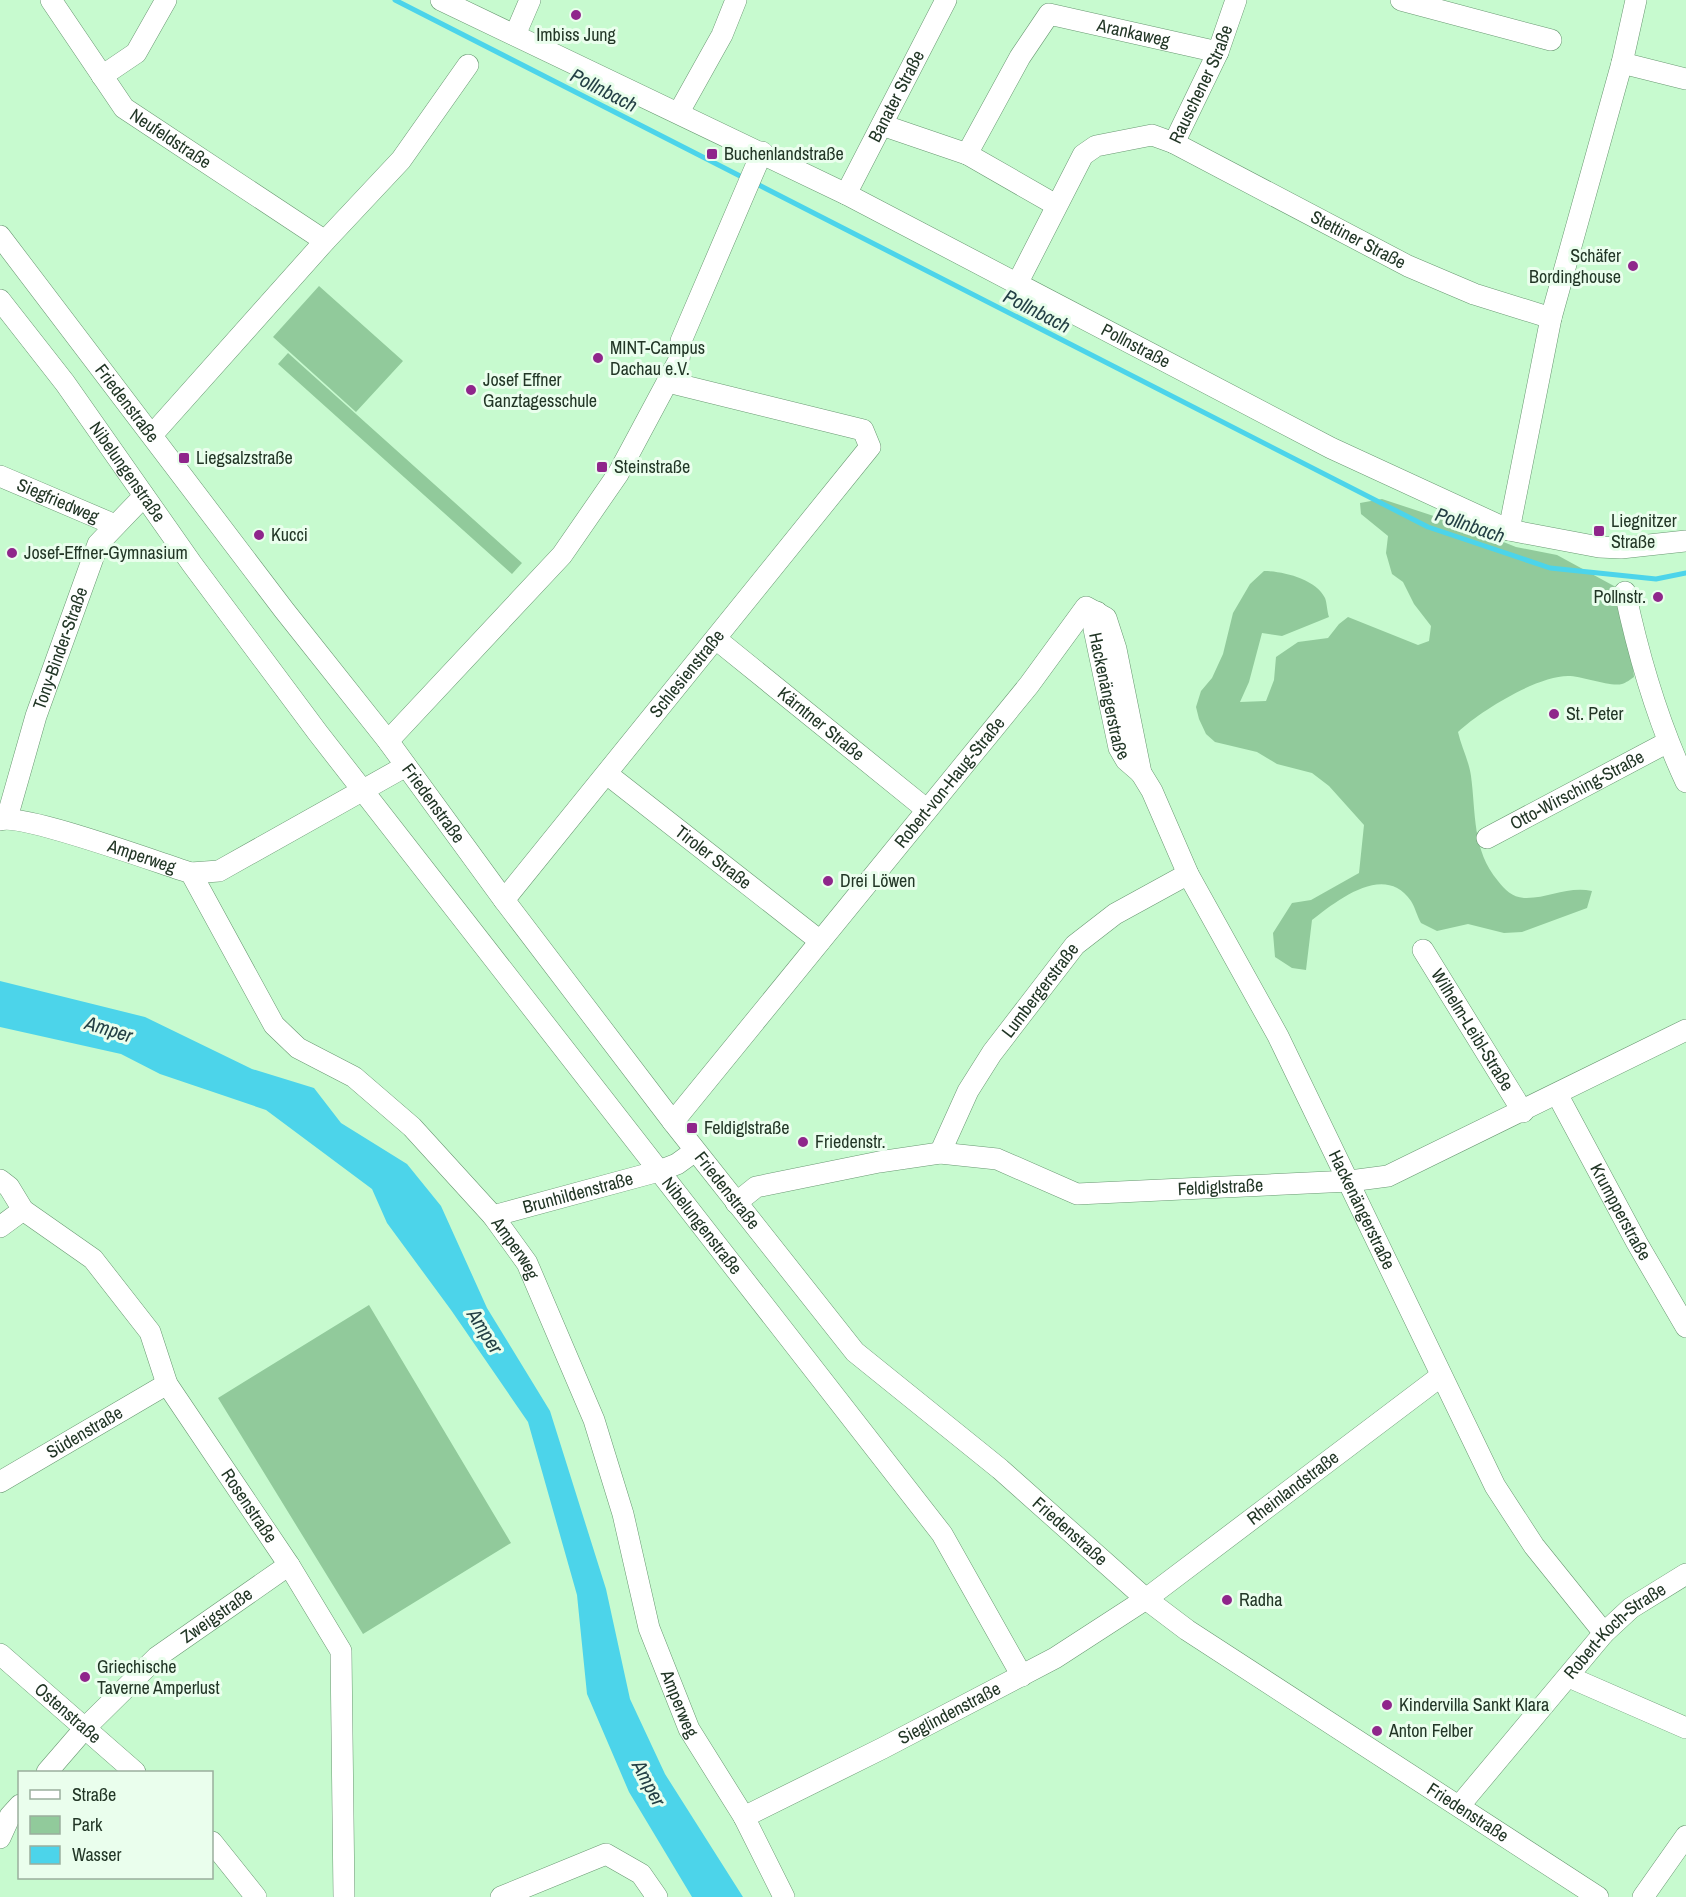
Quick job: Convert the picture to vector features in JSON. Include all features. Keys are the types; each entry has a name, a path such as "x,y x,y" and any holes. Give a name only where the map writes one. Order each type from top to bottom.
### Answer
{"street":[{"name":"Neufeldstraße","path":"51,0 124,108 325,241"},
{"path":"102,76 136,53 166,0"},
{"name":"Pollnstraße","path":"441,0 679,112 759,160 846,194 1331,448 1509,530 1599,547 1621,548 1686,541"},
{"path":"515,35 530,0"},
{"path":"679,112 722,35 736,0"},
{"name":"Banater Straße","path":"846,194 946,0"},
{"name":"Rauschener Straße","path":"1017,284 1083,154 1096,146 1152,135 1174,143 1218,52 1236,0"},
{"path":"1401,0 1551,40"},
{"path":"1509,530 1551,318 1622,63 1636,0"},
{"name":"Arankaweg","path":"967,154 1020,57 1051,7 1218,52"},
{"path":"1622,63 1686,79"},
{"path":"152,435 325,241 401,160 468,65"},
{"path":"882,125 967,154 1056,205"},
{"name":"Stettiner Straße","path":"1174,143 1408,266 1474,294 1551,318"},
{"path":"388,741 562,555 618,474 679,360 681,341 759,160"},
{"name":"Friedenstraße","path":"0,237 284,610 388,741 504,900 695,1151 855,1352 1000,1469 1146,1599 1187,1630 1460,1805 1591,1895"},
{"name":"Nibelungenstraße","path":"0,300 65,383 192,564 362,790 942,1534 1022,1676"},
{"name":"Schlesienstraße","path":"504,900 870,447 862,430 668,382"},
{"name":"Siegfriedweg","path":"0,476 115,525"},
{"name":"Tony-Binder-Straße","path":"4,819 36,716 98,544 144,496"},
{"path":"1625,592 1640,661 1668,742 1686,782"},
{"name":"Hackenängerstraße","path":"1091,609 1106,618 1116,649 1141,773 1152,791 1188,874 1278,1036 1350,1181 1495,1486 1534,1546 1604,1633"},
{"name":"Robert-von-Haug-Straße","path":"673,1122 1091,609"},
{"name":"Kärntner Straße","path":"716,639 926,809"},
{"name":"Otto-Wirsching-Straße","path":"1487,838 1668,742"},
{"path":"191,873 219,871 406,766"},
{"name":"Tiroler Straße","path":"607,774 820,941"},
{"name":"Amperweg","path":"4,819 35,824 191,873 274,1025 298,1048 354,1077 412,1127 493,1216 527,1263 594,1420 623,1514 649,1628 689,1730 744,1816 784,1897"},
{"name":"Lumbergerstraße","path":"940,1152 968,1091 992,1053 1075,945 1115,914 1188,874"},
{"name":"Wilhelm-Leibl-Straße","path":"1423,950 1523,1112"},
{"name":"Feldiglstraße","path":"736,1203 756,1187 879,1161 940,1152 997,1159 1077,1194 1350,1181 1388,1176 1523,1112 1686,1030"},
{"name":"Krumpperstraße","path":"1557,1094 1637,1243 1686,1327"},
{"name":"Brunhildenstraße","path":"493,1216 659,1171 677,1164 695,1151"},
{"name":"Rosenstraße","path":"0,1180 9,1187 23,1210 93,1259 150,1332 167,1384 289,1565 341,1651 344,1897"},
{"path":"0,1227 23,1210"},
{"name":"Rheinlandstraße","path":"1146,1599 1441,1376"},
{"name":"Südenstraße","path":"0,1482 167,1384"},
{"name":"Zweigstraße","path":"49,1771 85,1728 157,1657 289,1565"},
{"name":"Robert-Koch-Straße","path":"1460,1805 1604,1633 1631,1608 1686,1574"},
{"name":"Sieglindenstraße","path":"744,1816 1022,1676 1146,1599"},
{"name":"Ostenstraße","path":"0,1654 133,1771"},
{"path":"1569,1677 1686,1728"},
{"path":"0,1838 10,1816 18,1807"},
{"path":"1643,1897 1686,1836"},
{"path":"213,1843 256,1897"},
{"path":"501,1897 606,1854 641,1874 657,1897"}],"green space":[{"path":"319,286 403,361 356,412 273,337"},
{"path":"288,353 522,563 512,574 278,364"},
{"path":"1382,499 1458,524 1516,547 1557,555 1625,592 1634,677 1617,685 1568,676 1541,682 1494,705 1458,732 1470,770 1479,844 1498,881 1509,893 1524,898 1574,890 1592,891 1587,908 1522,932 1504,933 1468,924 1437,931 1421,923 1411,901 1400,890 1388,885 1374,885 1347,895 1312,920 1306,970 1292,968 1275,957 1273,933 1292,903 1311,900 1359,873 1364,825 1329,786 1312,773 1277,764 1257,752 1215,742 1206,734 1196,707 1201,691 1212,678 1223,654 1233,613 1250,584 1264,571 1298,577 1314,586 1325,598 1329,617 1282,636 1262,633 1249,682 1240,702 1266,701 1274,680 1276,657 1298,642 1328,638 1348,617 1418,645 1429,641 1431,626 1414,604 1403,582 1392,574 1386,553 1388,536 1361,514 1360,503"},
{"path":"369,1305 511,1543 363,1634 218,1398"}],"water":[{"name":"Amper","path":"0,981 145,1017 252,1069 314,1088 341,1123 407,1164 441,1206 487,1308 550,1411 606,1589 630,1699 665,1774 743,1897 692,1897 629,1792 587,1694 577,1595 528,1422 451,1310 387,1223 372,1189 266,1110 160,1074 121,1054 0,1027"}],"waterway":[{"name":"Pollnbach","path":"395,0 744,178"},
{"name":"Pollnbach","path":"753,182 1428,527 1550,568 1656,579 1686,573"}],"place":[{"name":"Imbiss Jung","path":"576,15"},
{"name":"Buchenlandstraße","path":"712,154"},
{"name":"Schäfer Bordinghouse","path":"1633,266"},
{"name":"MINT-Campus Dachau e.V.","path":"598,358"},
{"name":"Josef Effner Ganztagesschule","path":"471,390"},
{"name":"Liegsalzstraße","path":"184,458"},
{"name":"Steinstraße","path":"602,467"},
{"name":"Liegnitzer Straße","path":"1599,531"},
{"name":"Kucci","path":"259,535"},
{"name":"Josef-Effner-Gymnasium","path":"12,553"},
{"name":"Pollnstr.","path":"1658,597"},
{"name":"St. Peter","path":"1554,714"},
{"name":"Drei Löwen","path":"828,881"},
{"name":"Feldiglstraße","path":"692,1128"},
{"name":"Friedenstr.","path":"803,1142"},
{"name":"Radha","path":"1227,1600"},
{"name":"Griechische Taverne Amperlust","path":"85,1677"},
{"name":"Kindervilla Sankt Klara","path":"1387,1705"},
{"name":"Anton Felber","path":"1377,1731"}]}
